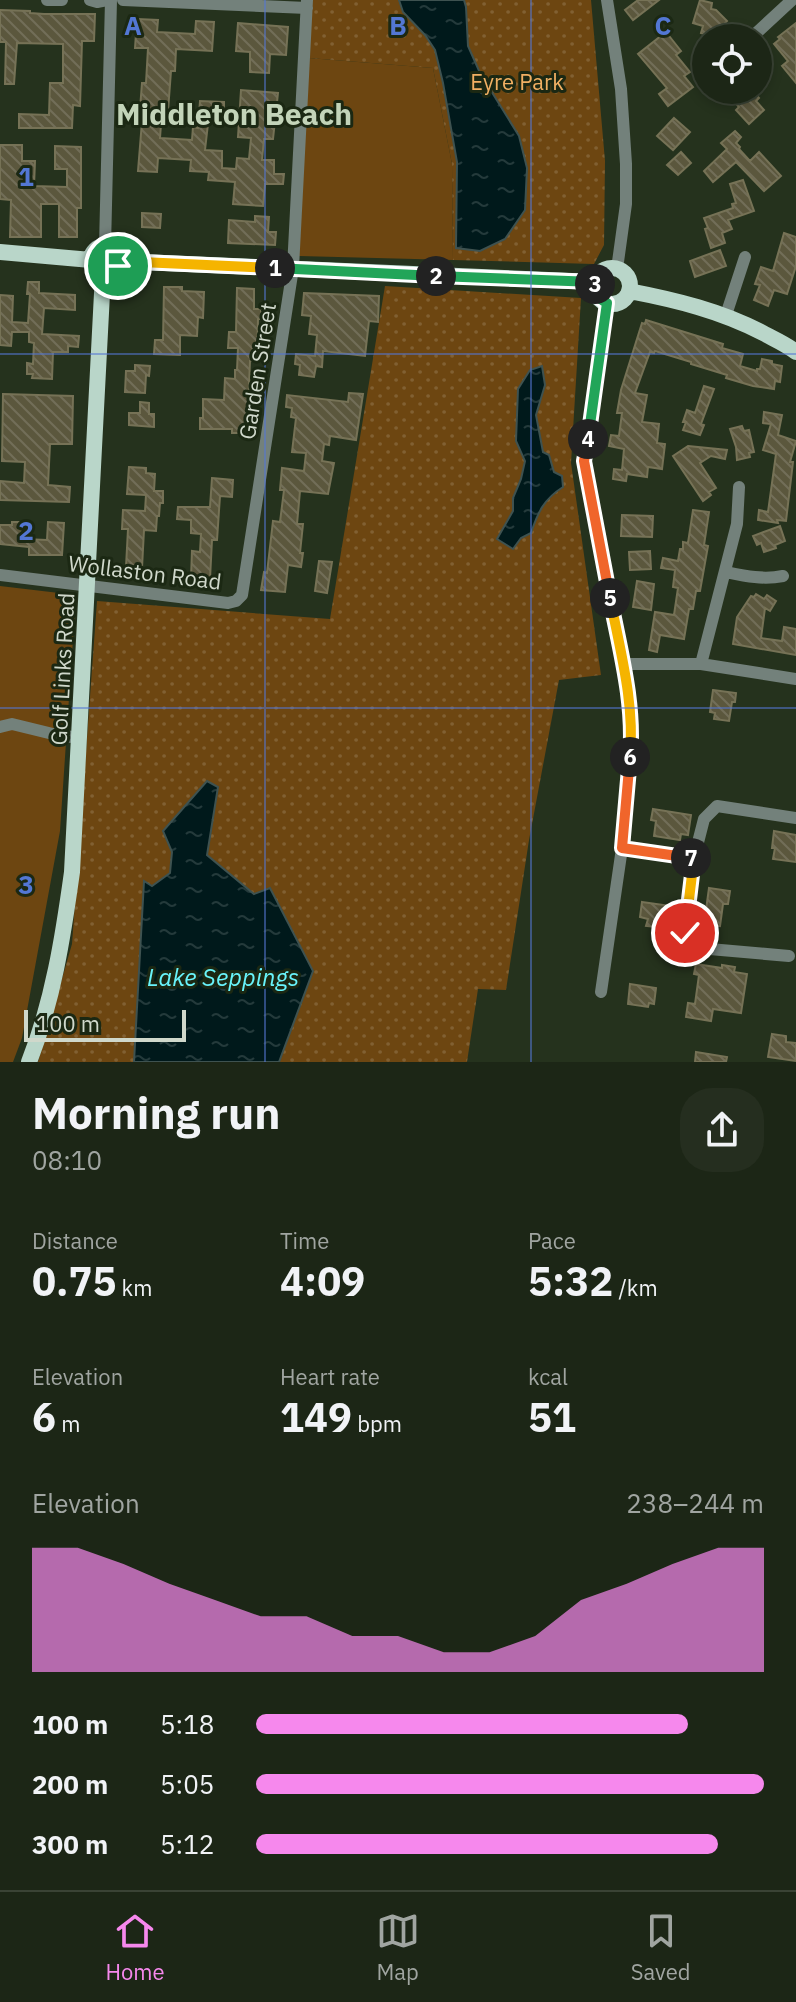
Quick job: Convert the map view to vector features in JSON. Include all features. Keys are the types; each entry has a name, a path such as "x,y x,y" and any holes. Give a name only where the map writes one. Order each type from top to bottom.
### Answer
{"main road":[{"path":"105,246 115,250 119,261 114,271 103,274 95,269 91,260 95,250 105,246"},
{"path":"0,252 91,260"},
{"path":"119,261 595,282"},
{"path":"617,269 628,278 629,291 621,302 607,303 597,295 595,282 603,271 617,269"},
{"name":"Golf Links Road","path":"29,1062 49,1001 62,944 72,872 103,274"},
{"path":"629,291 726,315 796,352"}],"street":[{"path":"47,0 62,0"},
{"path":"90,0 109,0 105,246"},
{"path":"123,0 307,4"},
{"path":"607,0 621,89 626,164 626,204 617,269"},
{"path":"766,24 792,0"},
{"name":"Garden Street","path":"236,601 242,595 293,268 307,4"},
{"path":"726,315 745,257"},
{"path":"601,992 622,848 632,733 623,664 584,461 607,303"},
{"path":"701,664 737,524 739,487"},
{"path":"726,572 771,579 783,576"},
{"name":"Wollaston Road","path":"0,575 228,603 236,601"},
{"path":"623,664 701,664 796,679"},
{"path":"0,727 12,724 80,738"},
{"path":"789,956 698,948 685,933 694,858 704,819 717,806 796,818"},
{"path":"622,848 694,858"}],"green space":[{"name":"Eyre Park","path":"312,0 591,0 605,161 604,245 594,264 453,260 452,164 433,68 309,58"},
{"path":"309,58 433,68 452,164 453,260 299,256"},
{"path":"385,286 581,298 571,463 601,675 559,680 529,840 506,990 478,989 467,1062 38,1062 72,944 97,601 330,619"},
{"path":"0,586 76,595 60,831 22,1038 13,1062 0,1062"}],"water":[{"path":"399,0 464,0 468,46 480,73 519,136 527,168 525,210 505,239 480,251 456,248 457,162 443,83 435,50 403,12"},
{"path":"542,366 545,385 536,415 543,452 549,455 554,472 562,476 563,487 546,501 531,533 521,538 513,549 497,539 513,511 513,498 525,461 516,441 518,389 530,370"},
{"name":"Lake Seppings","path":"207,781 218,787 207,855 254,894 270,888 313,971 279,1062 134,1062 144,881 152,886 170,873 172,852 163,831"}],"building":[{"path":"638,0 659,0 633,20 625,10"},
{"path":"700,0 712,3 711,9 727,21 724,24 693,23"},
{"path":"0,10 95,14 94,41 82,41 80,106 73,105 72,128 19,128 19,114 49,115 50,83 63,83 63,44 17,43 14,84 5,84 6,42 0,42"},
{"path":"137,19 158,20 157,32 195,34 196,21 214,22 212,51 176,49 168,111 162,110 160,138 192,140 193,127 198,128 200,101 224,102 224,115 209,115 205,150 222,151 222,168 236,169 237,158 249,159 251,138 238,137 241,90 278,93 273,139 264,139 262,160 274,160 274,174 284,174 283,184 265,184 263,206 233,204 235,182 208,180 209,172 190,171 191,160 158,158 157,172 138,171 142,83 146,83 148,48 135,48"},
{"path":"238,23 288,27 286,55 270,54 269,73 250,72 250,52 236,51"},
{"path":"796,23 796,83 782,66 788,61 774,44"},
{"path":"666,32 681,51 676,55 690,72 684,76 692,88 668,106 659,94 667,88 638,54"},
{"path":"736,104 759,104 764,110 749,124 736,110 739,107"},
{"path":"674,118 690,132 673,150 657,136"},
{"path":"735,131 741,137 736,143 739,149 750,161 759,152 781,176 764,191 736,162 713,182 704,171 727,149 721,143"},
{"path":"0,145 22,145 22,161 35,161 34,186 67,187 67,169 55,169 55,146 81,147 81,208 77,208 77,237 59,237 59,204 41,204 41,237 10,237 11,200 0,199"},
{"path":"681,152 691,163 678,175 667,165"},
{"path":"743,180 754,211 728,220 732,229 722,233 725,243 711,248 704,218 733,208 732,204 736,203 730,184"},
{"path":"142,213 161,214 160,228 142,227"},
{"path":"255,216 269,217 268,232 276,232 275,245 228,243 229,220 255,222"},
{"path":"784,233 796,237 796,266 787,294 774,290 768,306 754,300 760,285 755,284 761,267 773,271"},
{"path":"720,250 726,266 695,277 690,261"},
{"path":"28,282 39,282 39,293 75,295 75,310 44,308 42,334 79,336 78,347 68,346 68,352 53,352 52,379 32,378 33,374 27,374 27,363 33,364 34,343 29,342 29,332 12,332 11,346 0,345 0,295 13,296 12,322 28,323"},
{"path":"164,287 204,292 203,318 198,317 197,336 180,335 180,355 154,354 155,340 163,340"},
{"path":"237,288 254,289 254,309 261,309 257,361 250,361 247,433 232,433 232,429 200,429 203,399 224,400 225,378 235,379 238,348 228,348 229,332 236,332"},
{"path":"304,293 379,296 378,322 369,321 365,356 323,351 322,367 316,366 314,377 299,375 300,365 295,364 296,354 315,356 317,335 309,334 311,316 302,315"},
{"path":"646,320 723,344 722,348 743,354 740,366 757,371 762,359 772,361 772,364 782,366 780,382 775,381 774,389 753,386 691,362 650,352 635,393 647,395 642,422 659,424 657,443 665,444 662,469 648,467 647,477 627,474 626,481 613,479 614,469 622,470 624,449 609,446 611,435 619,436 622,413 617,413 621,390 642,323 645,324"},
{"path":"135,365 150,366 145,393 125,392 126,371 135,371"},
{"path":"704,386 714,389 700,435 683,430 686,422 683,422 687,410 695,413"},
{"path":"349,393 363,394 356,440 330,436 329,445 324,444 322,461 334,463 328,494 300,491 297,524 303,524 301,567 288,565 285,592 261,590 264,572 267,573 273,521 280,522 284,490 280,490 282,468 304,471 306,453 292,452 296,418 291,417 292,408 286,407 287,395 348,402"},
{"path":"3,394 73,396 72,444 50,444 48,485 70,487 69,502 0,500 0,481 24,483 25,462 2,461"},
{"path":"140,402 149,403 149,414 154,414 154,427 129,425 129,413 140,413"},
{"path":"764,412 782,415 778,435 796,441 790,462 793,462 786,521 777,520 778,523 758,520 759,510 768,512 776,454 763,450 771,424 763,423"},
{"path":"742,426 744,431 749,430 754,452 749,453 750,457 737,460 730,429"},
{"path":"688,446 727,450 725,459 711,456 700,463 716,488 703,501 673,456"},
{"path":"129,467 146,468 146,473 155,474 154,491 163,491 156,531 144,530 142,568 126,567 128,529 122,529 123,510 145,511 146,495 127,494"},
{"path":"212,478 233,480 232,497 220,496 217,540 212,540 210,579 191,578 192,551 200,552 201,534 191,533 191,520 177,519 178,507 210,507"},
{"path":"693,510 709,512 704,545 708,546 700,591 696,591 693,609 689,609 684,639 660,635 657,652 649,650 655,612 674,615 678,588 673,587 675,570 661,568 663,558 678,561 683,542 688,543"},
{"path":"622,515 653,516 652,537 621,536"},
{"path":"12,522 24,522 23,539 47,540 48,522 64,523 62,555 29,555 29,547 0,544 0,525 12,525"},
{"path":"780,526 785,541 764,552 761,543 757,545 753,536"},
{"path":"650,551 651,569 630,570 629,552"},
{"path":"319,561 332,562 327,593 315,591"},
{"path":"637,581 654,584 651,610 633,607"},
{"path":"756,594 764,599 767,595 776,601 770,611 765,608 761,638 782,641 784,627 796,629 796,655 733,644 737,617 751,596"},
{"path":"713,690 736,693 729,721 714,719 715,713 710,712"},
{"path":"653,809 691,815 688,835 681,834 680,840 654,836 656,821 651,820"},
{"path":"774,831 796,835 796,862 773,859"},
{"path":"709,888 730,891 728,904 723,904 720,926 701,920 703,910 706,910"},
{"path":"642,902 671,906 664,928 646,926 648,919 640,917"},
{"path":"696,964 735,967 734,972 747,974 741,1013 713,1009 711,1021 686,1017 688,1003 695,1004 699,975 694,974"},
{"path":"630,984 656,988 654,1004 649,1003 648,1007 628,1004"},
{"path":"772,1034 786,1036 786,1042 796,1043 796,1061 768,1057"},
{"path":"696,1052 727,1057 726,1062 695,1062"}],"district":[{"name":"Middleton Beach","path":"234,113"}],"route":[{"path":"118,266 119,261 595,282 597,295 607,303 584,461 623,664 632,733 622,848 694,858 685,933"}]}
